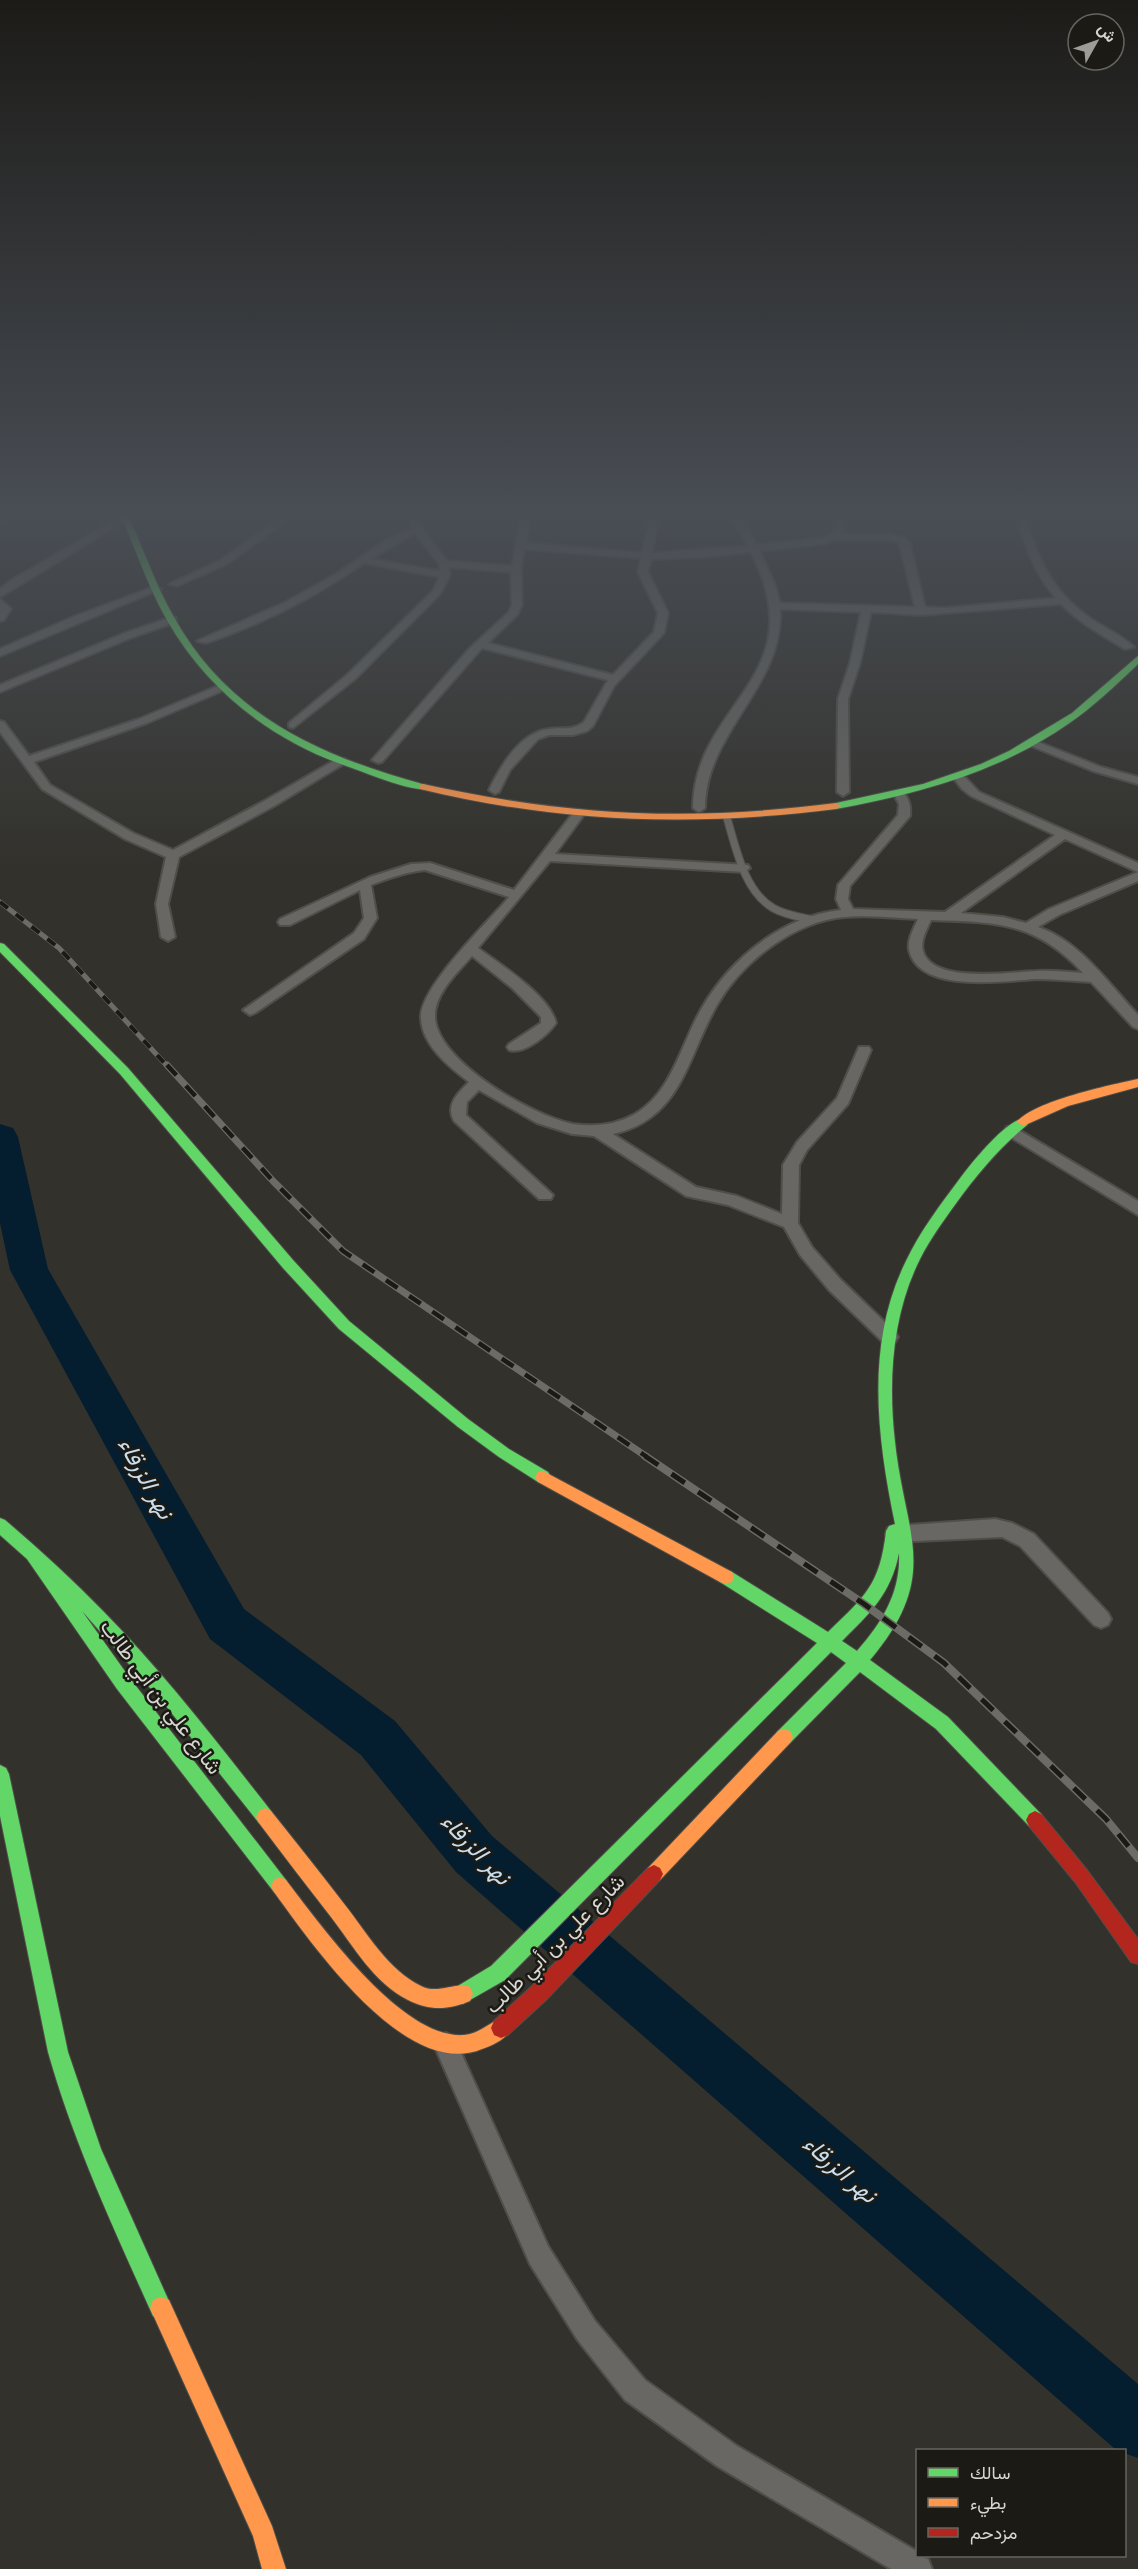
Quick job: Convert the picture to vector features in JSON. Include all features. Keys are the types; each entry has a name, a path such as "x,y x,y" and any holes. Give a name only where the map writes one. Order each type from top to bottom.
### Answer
{"street":[{"path":"0,653 50,631"},
{"path":"0,689 143,631"},
{"path":"178,631 194,658 220,688 282,733 341,761 401,781 453,794 577,816 793,800 843,792 934,770 998,745 1054,713 1092,682"},
{"path":"217,631 200,636 219,664 242,688 293,725 333,745 440,778 611,813 674,821 830,807 899,793 958,776 1033,743 1076,717 1134,662 1126,650 1098,631"},
{"path":"293,725 351,677 398,631"},
{"path":"378,760 494,631"},
{"path":"495,790 505,769 534,737 548,732 573,732 584,729 614,678 652,642 660,631"},
{"path":"699,808 698,790 707,763 765,666 772,650 776,631"},
{"path":"843,792 843,699 855,663 862,631"},
{"path":"480,644 614,678"},
{"path":"25,761 143,721 220,688"},
{"path":"0,724 46,788 129,836 173,855"},
{"path":"1033,743 1097,769 1138,781"},
{"path":"168,937 162,904 173,855 270,803 341,761"},
{"path":"958,776 975,794 1138,867"},
{"path":"849,913 842,899 844,885 904,816 905,804 899,793"},
{"path":"577,816 517,895 433,998 428,1019 435,1040 478,1082 534,1116 567,1127 599,1132 621,1127 657,1105 679,1075 702,1018 726,982 759,951 813,920 849,913 948,916 1029,926 1059,941 1137,1022"},
{"path":"948,916 1064,834"},
{"path":"547,857 744,868"},
{"path":"285,922 410,867 426,866 517,895"},
{"path":"1029,926 1054,912 1138,876"},
{"path":"250,1010 358,936 366,928 371,922 371,915 365,885"},
{"path":"926,916 916,951 921,961 947,976 969,978 1039,975 1095,978"},
{"path":"0,946 124,1071 288,1264 352,1332 463,1423 504,1453 545,1478 667,1542 831,1643 942,1723 1029,1813 1081,1876 1138,1954"},
{"path":"471,949 522,989 545,1011 549,1018 549,1023 544,1028 514,1047"},
{"path":"864,1050 843,1100 802,1146 791,1165 790,1223 806,1251 835,1285 889,1337"},
{"path":"478,1082 458,1104 459,1117 545,1195"},
{"name":"شارع علي بن أبي طالب","path":"34,1556 123,1683 334,1956 358,1983 383,2007 415,2030 446,2045 479,2042 502,2027 525,2006 622,1907 857,1661 895,1614 904,1590 907,1566 890,1462 886,1409 889,1337 893,1312 906,1273 962,1184 1012,1131 1033,1116 1055,1106 1136,1082"},
{"path":"1012,1131 1138,1209"},
{"path":"599,1132 692,1192 731,1200 790,1223"},
{"name":"شارع علي بن أبي طالب","path":"0,1525 79,1597 200,1733 367,1950 389,1974 406,1989 426,1997 451,1999 474,1989 498,1974 872,1601 883,1586 900,1534"},
{"path":"900,1534 995,1527 1018,1534 1101,1619"},
{"path":"0,1774 9,1864 58,2052 81,2128 264,2534 274,2569"},
{"path":"446,2045 539,2255 586,2330 635,2390 727,2456 918,2569"}],"lane":[{"path":"727,818 754,890 766,904 782,912 813,920"}],"waterway":[{"name":"نهر الزرقاء","path":"0,1137 29,1270 227,1624 378,1738 474,1854 1138,2426"}],"railway":[{"path":"0,902 59,948 168,1067"},
{"path":"167,1065 273,1181 343,1251 647,1457"},
{"path":"645,1456 864,1604 944,1663 1106,1819 1138,1858"}],"traffic: fast":[{"path":"178,631 192,654 218,683 246,709 278,730 347,764 423,787"},
{"path":"836,806 926,786 984,766 1012,753 1039,739 1075,715 1138,659"},
{"path":"0,946 124,1071 288,1264 344,1325 463,1423 504,1453 543,1477"},
{"path":"784,1737 867,1652 881,1633 902,1594 906,1578 906,1546 890,1464 885,1415 886,1364 893,1315 909,1268 934,1224 984,1158 1023,1122"},
{"path":"0,1525 63,1581 98,1616 196,1729 265,1817"},
{"path":"463,1994 498,1973 871,1601 881,1585 887,1568 894,1531"},
{"path":"34,1556 123,1683 280,1886"},
{"path":"726,1577 831,1643 900,1690 942,1723 1035,1820"},
{"path":"0,1774 58,2052 67,2085 104,2182 161,2308"}],"traffic: slow":[{"path":"423,787 525,807 628,817 732,817 836,806"},
{"path":"1023,1122 1064,1103 1138,1083"},
{"path":"543,1477 726,1577"},
{"path":"654,1874 784,1737"},
{"path":"265,1817 364,1945 402,1986 432,1999 444,1999 463,1994"},
{"path":"280,1886 359,1984 409,2027 435,2040 460,2045 477,2042 501,2028"},
{"path":"161,2308 264,2534 274,2569"}],"traffic: jam":[{"path":"1035,1820 1081,1876 1138,1955"},
{"path":"501,2028 539,1993 654,1874"}]}
